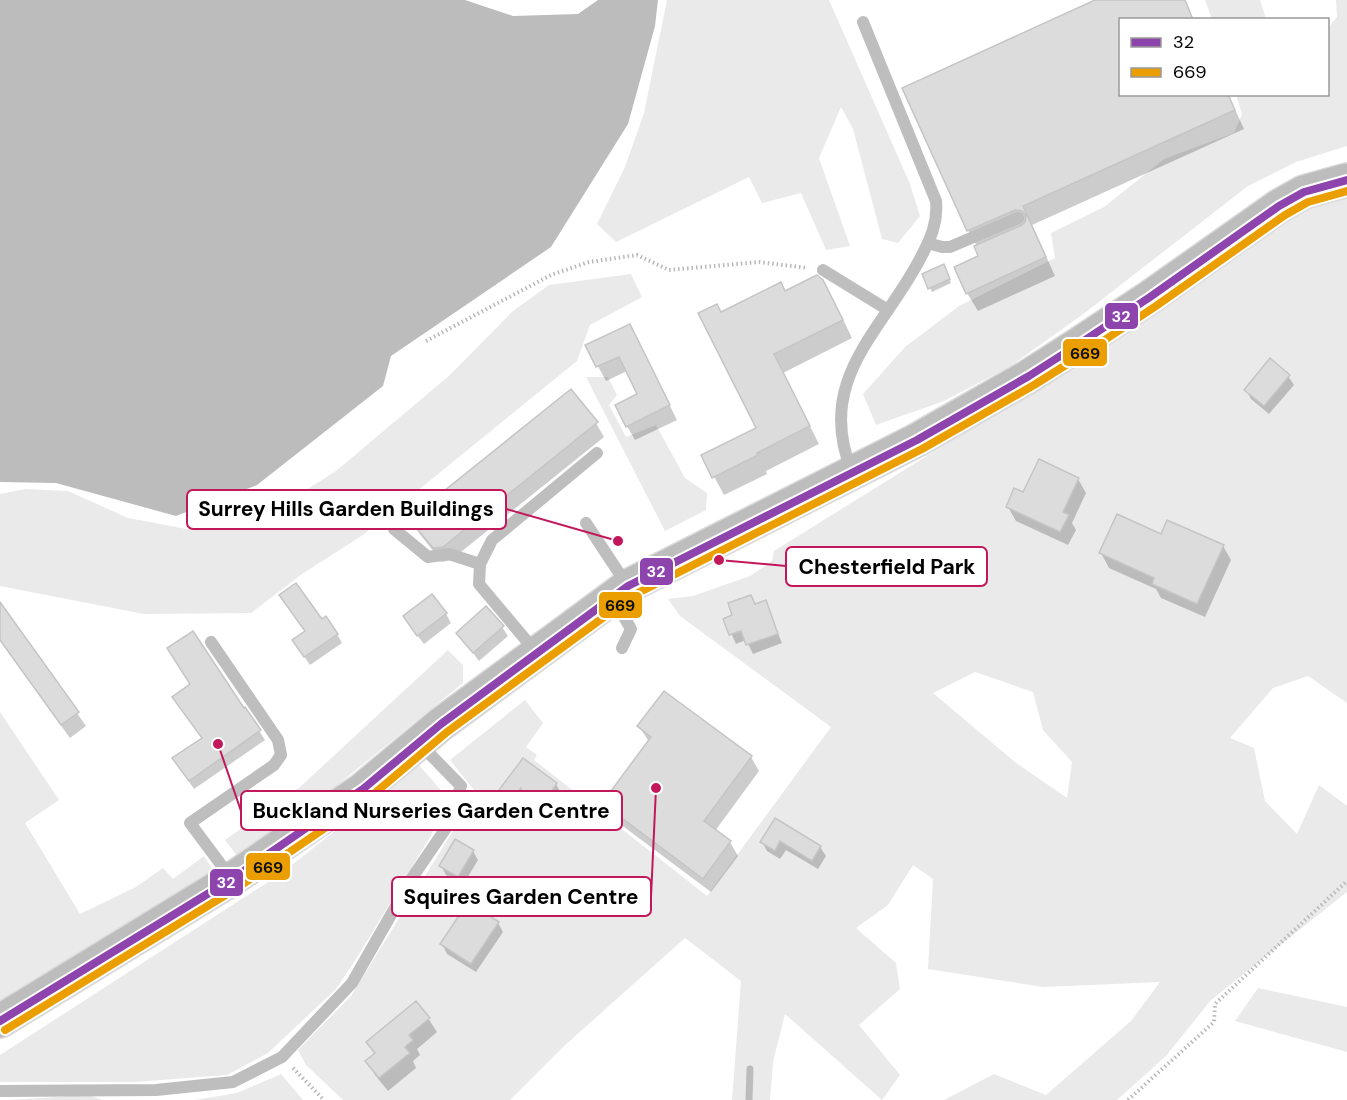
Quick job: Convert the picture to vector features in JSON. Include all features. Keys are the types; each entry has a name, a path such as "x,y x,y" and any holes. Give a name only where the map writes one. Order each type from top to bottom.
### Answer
{"main road":[{"path":"0,1021 232,879 363,789 441,724 620,592 917,441 1029,376 1150,297 1279,206 1304,192 1347,180"}],"lane":[{"path":"853,473 845,454 841,432 845,389 853,364 903,288 936,225 936,201 863,22"},
{"path":"928,243 950,247 1018,218"},
{"path":"823,270 888,310"},
{"path":"538,654 479,584 480,564 492,540 597,453"},
{"path":"586,523 620,592 631,629 622,648"},
{"path":"394,529 428,557 449,554 480,564"},
{"path":"211,642 281,747 281,755 274,765 190,823 232,879"},
{"path":"0,1091 156,1090 233,1082 282,1057 352,983 412,878 446,828 461,786 418,743"}],"path":[{"path":"426,341 551,275 589,262 637,255 669,270 759,262 823,270"},
{"path":"1128,1100 1214,1023 1215,1004 1347,881"},
{"path":"282,1057 324,1100"}],"shaded area":[{"path":"0,0 465,0 513,16 578,14 598,0 658,0 655,26 628,124 551,247 391,356 383,386 257,485 176,516 56,483 0,482"},
{"path":"667,0 829,0 910,184 920,216 898,243 882,239 853,129 841,107 819,158 850,246 826,250 801,193 762,203 749,177 616,242 597,224 625,167 644,113"},
{"path":"1205,0 1260,0 1266,18 1212,18"},
{"path":"1336,0 1347,0 1347,146 1296,162 1248,186 1082,315 1009,367 944,401 876,425 863,394 905,347 959,306 1055,258 1051,233 1104,207 1164,159 1234,133 1242,114 1236,96 1329,96 1329,27 1337,17"},
{"path":"1347,191 1347,703 1308,676 1273,688 1230,738 1254,748 1265,801 1297,834 1319,785 1347,806 1347,892 1211,1000 1166,1056 1117,1100 944,1100 994,1074 1046,1095 1131,1021 1160,982 1043,987 928,969 933,879 913,865 888,905 856,928 896,963 900,989 859,1025 900,1075 882,1100 785,1014 773,1062 770,1100 732,1100 741,981 685,938 563,1047 510,1100 343,1100 306,1065 298,1050 351,996 456,826 474,790 450,760 525,700 543,723 526,747 537,755 534,760 707,896 831,727 680,616 668,599 693,596 750,576 772,561 774,551 1049,380 1313,201","holes":["975,672 1033,692 1043,730 1072,762 1067,798 1015,762 933,693"]},
{"path":"631,274 642,297 590,325 577,361 363,535 302,574 251,613 144,614 0,586 0,494 25,489 68,491 128,518 192,530 251,525 336,471 450,375 513,311 549,285"},
{"path":"586,377 608,377 617,395 609,405 626,437 656,425 685,478 707,493 706,510 665,531"},
{"path":"448,650 463,665 463,683 314,804 238,857 225,840 300,787"},
{"path":"0,712 59,800 25,823 80,914 136,887 163,868 173,879 204,856 215,873 0,1006"},
{"path":"419,765 447,797 432,834 336,989 268,1053 227,1075 135,1082 0,1082 0,1055 279,875"},
{"path":"1258,988 1347,1007 1347,1052 1235,1021"},
{"path":"281,1074 303,1100 195,1100 237,1093"},
{"path":"89,1095 102,1100 9,1100"}],"building":[{"path":"1095,0 1185,0 1192,18 1119,18 1119,96 1229,96 1235,110 1023,206 1046,257 966,294 954,267 978,256 974,246 1022,225 1026,215 1022,211 1015,210 967,231 902,88"},
{"path":"944,264 950,279 928,289 922,274"},
{"path":"817,275 823,280 843,320 774,354 810,426 712,478 701,455 756,428 698,313 717,304 721,312 781,282 785,291"},
{"path":"630,324 670,405 626,427 615,405 637,394 619,357 596,367 585,345"},
{"path":"1270,358 1290,375 1264,406 1244,390"},
{"path":"571,389 598,422 443,547 433,548 409,519"},
{"path":"1039,459 1079,478 1063,512 1069,515 1060,532 1006,507 1014,488 1023,492"},
{"path":"1117,514 1161,534 1167,520 1224,545 1197,604 1152,584 1154,578 1099,553"},
{"path":"296,583 322,619 326,616 338,634 304,657 292,640 305,631 279,595"},
{"path":"432,594 447,613 417,636 403,616"},
{"path":"751,595 755,604 766,600 778,634 746,645 741,631 729,635 723,619 732,615 728,603"},
{"path":"0,602 79,712 61,725 0,640"},
{"path":"486,606 504,626 473,653 456,633"},
{"path":"193,631 261,730 189,781 172,758 202,738 172,697 190,684 167,648"},
{"path":"664,691 752,756 704,821 731,841 703,879 602,803 651,737 637,726"},
{"path":"523,758 557,783 543,804 527,807 521,788 511,800 499,790"},
{"path":"775,818 821,846 812,861 780,841 775,851 760,842"},
{"path":"455,839 474,850 458,877 439,866"},
{"path":"468,902 499,922 471,964 440,944"},
{"path":"416,1001 430,1018 409,1035 413,1040 405,1047 410,1053 379,1078 365,1061 375,1053 366,1042"}],"waterway":[{"path":"749,1100 750,1069"}],"transit line":[{"name":"32","path":"0,1021 232,879 363,789 441,724 628,586 917,440 1029,376 1079,344 1279,206 1304,192 1347,180"},
{"name":"669","path":"5,1030 237,888 369,798 447,732 634,595 922,449 1085,353 1285,215 1308,202 1347,191"}],"place":[{"name":"Surrey Hills Garden Buildings","path":"618,541"},
{"name":"Chesterfield Park","path":"719,560"},
{"name":"Buckland Nurseries Garden Centre","path":"218,744"},
{"name":"Squires Garden Centre","path":"656,788"}]}
